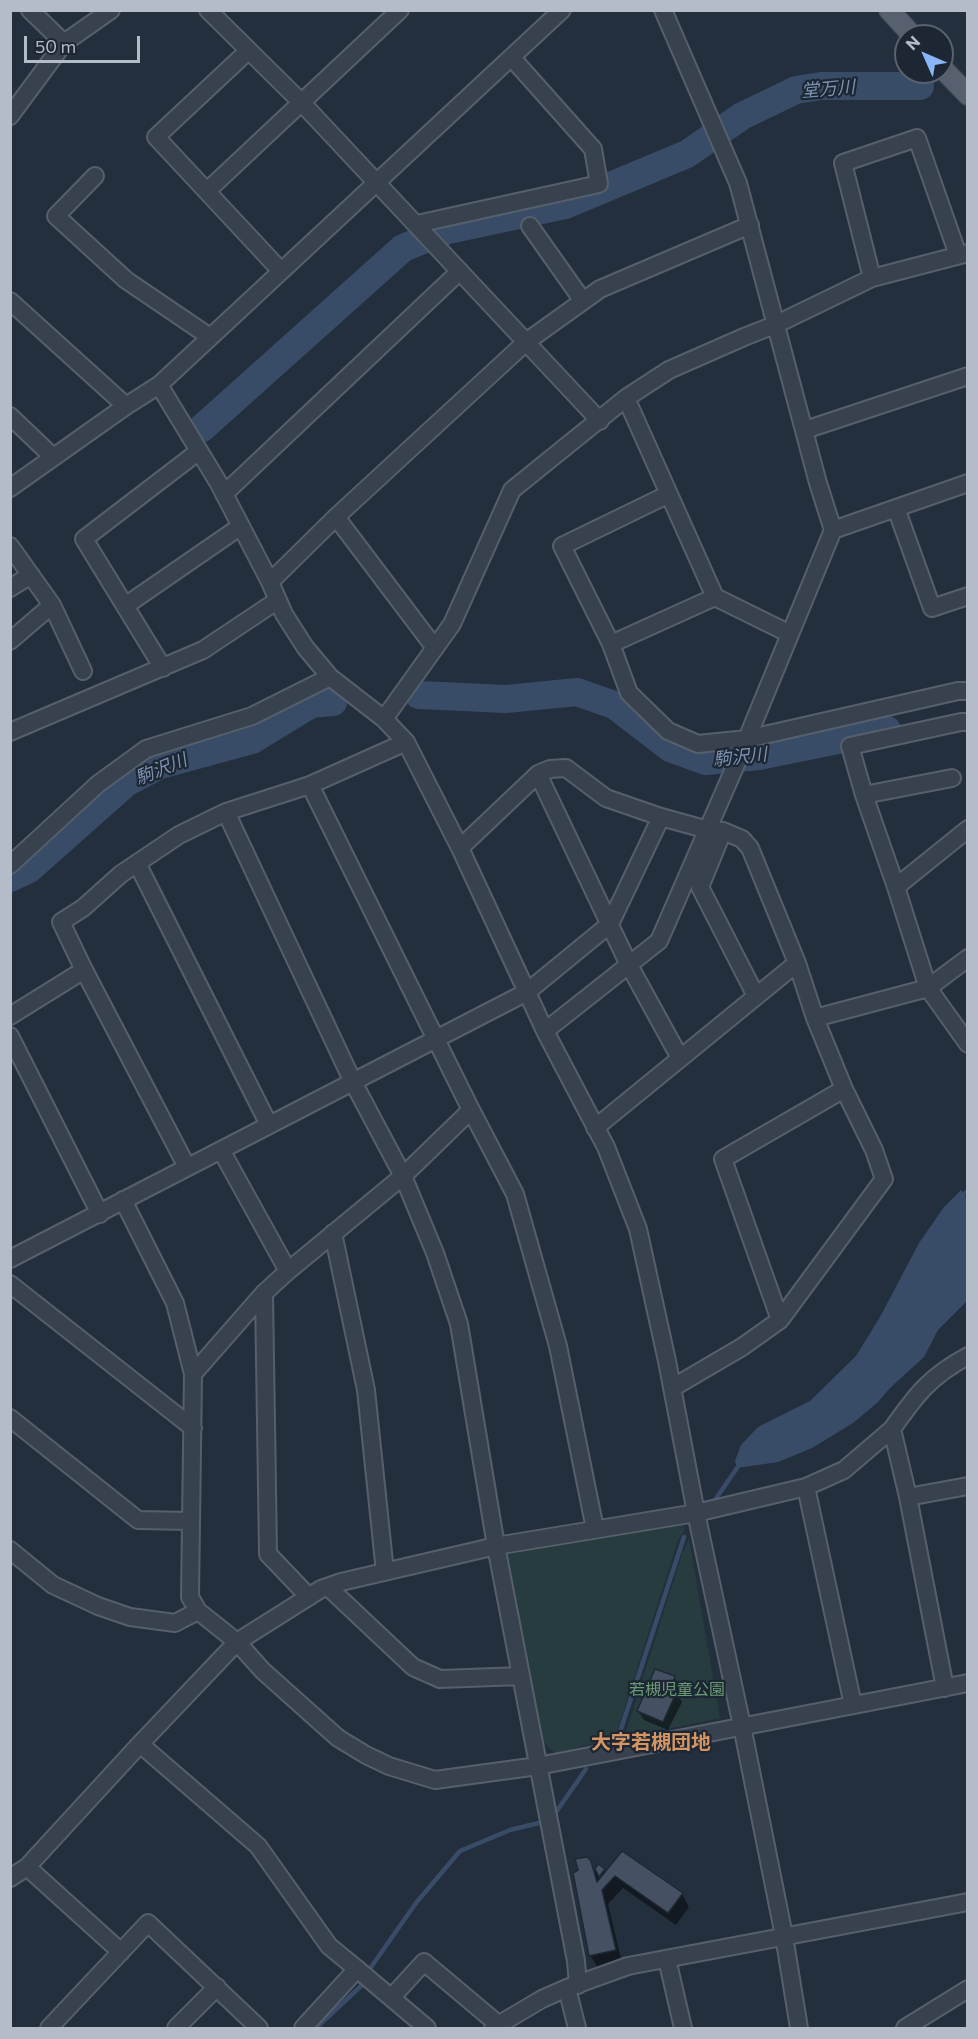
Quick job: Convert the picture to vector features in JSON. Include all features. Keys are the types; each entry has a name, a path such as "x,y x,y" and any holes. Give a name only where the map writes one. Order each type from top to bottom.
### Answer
{"main road":[{"path":"889,10 902,24"},
{"path":"954,80 968,95"}],"street":[{"path":"30,10 64,43"},
{"path":"10,116 16,98 64,43 111,10"},
{"path":"208,10 301,102 600,421"},
{"path":"207,191 400,10"},
{"path":"10,488 159,385 562,10"},
{"path":"663,10 738,183 833,530 728,783 700,887 756,996"},
{"path":"248,51 156,137 281,271"},
{"path":"417,225 599,184 593,149 512,58"},
{"path":"384,719 452,624 512,490 626,398 669,370 744,336 777,324 872,278 963,254 918,138 843,163 872,278"},
{"path":"95,176 56,216 126,280 210,337"},
{"path":"270,582 336,517 525,342 600,289 750,225"},
{"path":"530,226 583,301"},
{"path":"224,494 460,271"},
{"path":"10,301 126,406"},
{"path":"805,430 968,376"},
{"path":"159,385 242,526 284,614 305,647 330,677 384,719 406,742 460,848 545,1031 606,1147 638,1229 742,1726 784,1936 798,2028"},
{"path":"626,398 715,597 790,634"},
{"path":"10,416 53,457"},
{"path":"163,668 84,539 199,451"},
{"path":"833,530 968,483"},
{"path":"669,494 562,546 611,644 629,693 668,731 698,744 746,743 958,691 968,691"},
{"path":"896,508 932,608 968,596"},
{"path":"336,517 435,648"},
{"path":"125,606 242,526"},
{"path":"10,546 52,605 83,671"},
{"path":"10,588 32,575"},
{"path":"611,644 715,597"},
{"path":"10,732 203,651 278,600"},
{"path":"10,640 52,605"},
{"path":"10,865 98,784 146,749 252,716 330,677"},
{"path":"968,722 850,746 928,988 968,1044"},
{"path":"187,1167 61,922 83,908 121,874 178,835 226,812 310,784 406,742"},
{"path":"460,848 538,774 550,769 566,768 606,798 661,817 716,830 742,839 750,848 797,963 815,1018 844,1089 874,1150 884,1179 780,1320 742,1347 672,1388"},
{"path":"538,774 629,965 680,1058"},
{"path":"864,795 952,778"},
{"path":"310,784 514,1194 558,1346 595,1529"},
{"path":"226,812 353,1082 404,1176 435,1253 459,1324 496,1546 574,1951 573,1986 577,2028"},
{"path":"13,1253 100,1214 123,1200 527,992 610,924 661,817"},
{"path":"896,887 968,829"},
{"path":"545,1031 659,940 716,830"},
{"path":"137,863 269,1125"},
{"path":"815,1018 928,988 968,958"},
{"path":"596,1128 797,963"},
{"path":"10,1016 84,970"},
{"path":"10,1036 100,1214"},
{"path":"780,1320 723,1159 844,1089"},
{"path":"192,1374 264,1293 404,1176 471,1110"},
{"path":"221,1150 288,1271"},
{"path":"123,1200 176,1303 192,1374 190,1597 198,1611 237,1642 281,1688 338,1738 366,1755 389,1766 435,1780 538,1766 968,1683"},
{"path":"333,1233 366,1390 386,1572"},
{"path":"10,1284 193,1428"},
{"path":"264,1293 268,1554 309,1596"},
{"path":"10,1878 27,1868 237,1642 309,1596 328,1587 496,1546 696,1513 806,1487 844,1470 892,1429 919,1392 946,1367 968,1356"},
{"path":"10,1418 138,1520 191,1521"},
{"path":"892,1429 908,1497 945,1688"},
{"path":"908,1497 968,1486"},
{"path":"806,1487 853,1705"},
{"path":"10,1550 53,1585 98,1606 130,1617 175,1623 198,1611"},
{"path":"328,1587 413,1666 431,1675 440,1679 521,1677"},
{"path":"140,1744 258,1846 329,1946 428,2028"},
{"path":"27,1868 121,1952"},
{"path":"391,1998 424,1962 496,2027 542,2000 628,1966 968,1902"},
{"path":"49,2028 148,1923 259,2028"},
{"path":"667,1959 683,2028"},
{"path":"303,2028 357,1969"},
{"path":"176,2028 216,1987"},
{"path":"905,2028 968,1989"}],"green space":[{"path":"682,1522 685,1530 678,1540 615,1738 555,1753 544,1743 506,1555"},
{"name":"若槻児童公園","path":"689,1539 720,1718 624,1738 682,1554"}],"water":[{"path":"961,1190 967,1199 967,1301 938,1330 924,1357 853,1423 812,1448 778,1462 737,1468 735,1461 741,1445 758,1427 810,1401 856,1356 880,1317 919,1243 944,1207"}],"building":[{"path":"655,1669 675,1676 673,1682 676,1684 673,1689 677,1691 663,1722 637,1711"},
{"path":"622,1851 683,1893 668,1913 615,1876 602,1890 616,1950 589,1956 573,1873 578,1870 575,1859 587,1857 591,1861 597,1882"},
{"path":"598,1864 605,1869 599,1877 595,1869"}],"waterway":[{"name":"堂万川","path":"202,428 403,248 448,230 565,205 687,154 742,116 796,90 821,86 920,86"},
{"name":"駒沢川","path":"419,695 506,699 577,692 614,705 670,748 706,761 759,756 887,730"},
{"name":"駒沢川","path":"10,878 29,869 126,783 160,765 252,740 311,704 333,702"},
{"path":"960,1197 968,1191"},
{"path":"713,1503 737,1468"},
{"path":"618,1738 684,1537"},
{"path":"556,1812 586,1769"},
{"path":"369,1970 416,1903 460,1851 510,1830 543,1822"},
{"path":"316,2028 361,1986"}],"district":[{"name":"大字若槻団地","path":"651,1742"}]}
